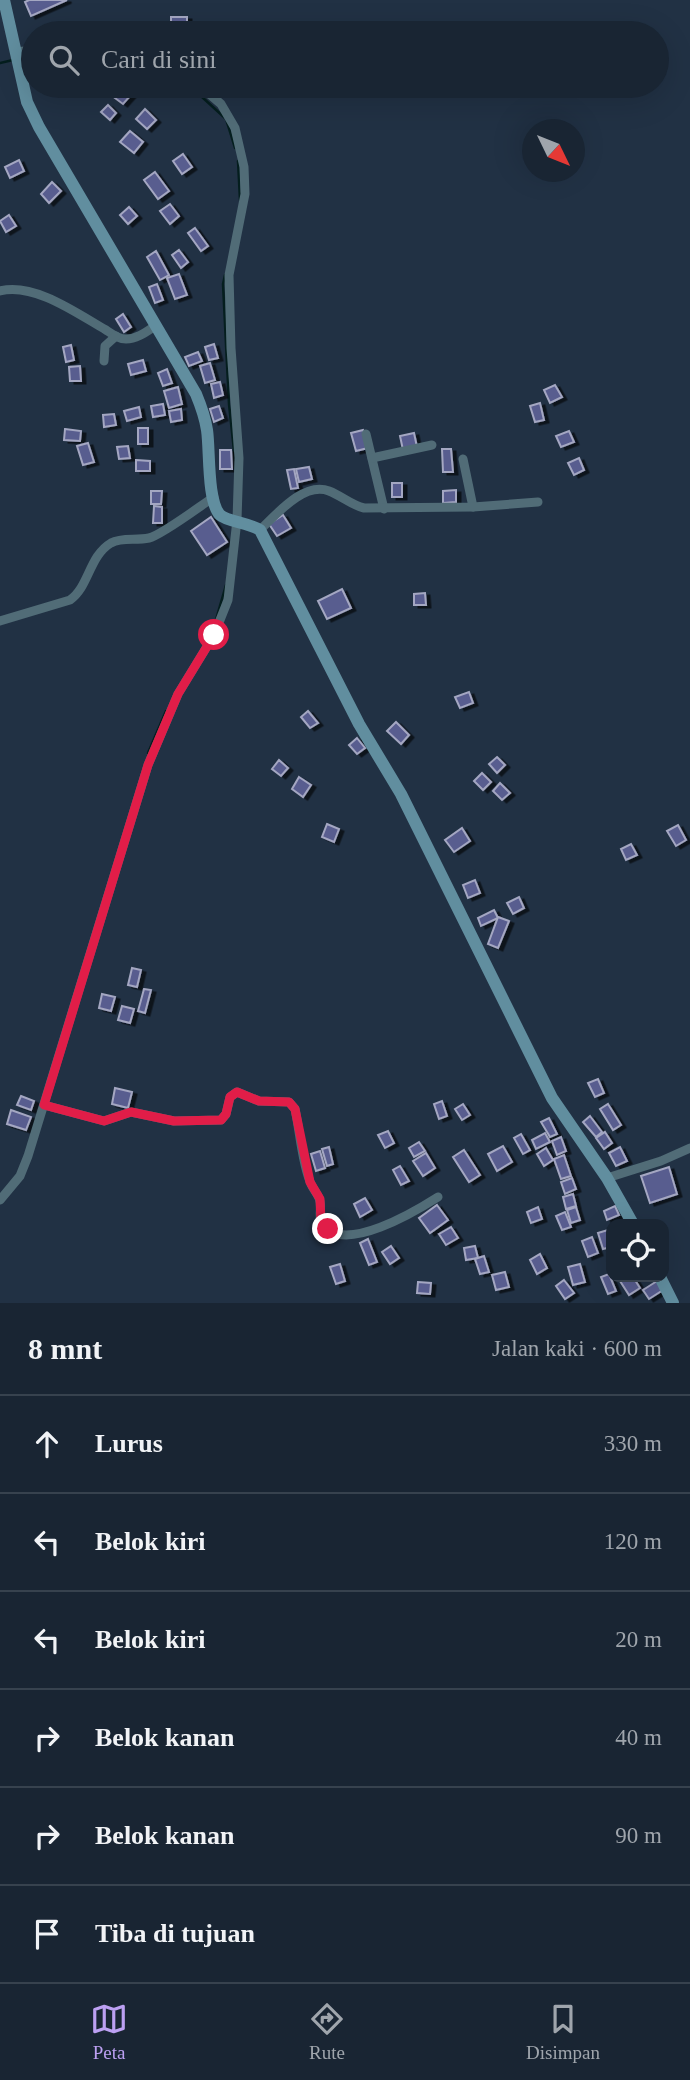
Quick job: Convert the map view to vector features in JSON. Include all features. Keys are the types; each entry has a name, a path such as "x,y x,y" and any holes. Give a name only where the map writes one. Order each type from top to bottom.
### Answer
{"main road":[{"path":"4,0 21,73"},
{"path":"26,98 39,127 196,394 207,428 217,511 232,520 260,530 359,724 401,794 552,1098 607,1178 630,1219"},
{"path":"662,1282 673,1303"}],"street":[{"path":"16,53 21,52"},
{"path":"0,1200 20,1175 44,1105 148,765 178,694 223,615 231,573 232,520 239,458 228,299 229,275 245,194 244,167 236,128 214,98"},
{"path":"0,290 20,290 42,296 125,339 140,336 155,326"},
{"path":"104,361 104,348 116,336"},
{"path":"366,434 384,509"},
{"path":"372,458 432,446"},
{"path":"463,459 473,508"},
{"path":"260,530 291,502 314,489 328,490 356,506 384,509 473,508 538,502"},
{"path":"0,621 70,600 76,596 90,567 108,545 121,540 153,537 214,497"},
{"path":"44,1105 104,1121 131,1112 181,1122 221,1120 226,1114 230,1097 237,1092 259,1101 289,1102 295,1109 310,1182 320,1199 321,1221 328,1229 344,1234 373,1230 438,1197"},
{"path":"607,1178 661,1161 690,1147"}],"building":[{"path":"67,0 31,16 25,2"},
{"path":"171,17 187,17 187,21 171,21"},
{"path":"115,98 128,98 123,104"},
{"path":"108,105 116,113 110,120 101,112"},
{"path":"145,109 156,120 147,129 136,119"},
{"path":"130,131 143,142 134,153 120,142"},
{"path":"183,154 192,167 182,174 173,161"},
{"path":"19,160 24,171 10,178 5,167"},
{"path":"155,172 169,191 158,199 144,180"},
{"path":"52,182 61,191 49,203 41,194"},
{"path":"170,204 179,216 170,224 160,211"},
{"path":"129,207 137,216 128,224 120,215"},
{"path":"9,215 16,226 6,232 0,221"},
{"path":"195,228 208,246 201,251 188,233"},
{"path":"179,250 188,262 181,268 172,255"},
{"path":"156,251 169,275 160,280 147,257"},
{"path":"179,274 187,295 175,299 167,278"},
{"path":"157,284 163,300 155,303 149,287"},
{"path":"123,314 131,327 124,332 116,319"},
{"path":"214,344 218,358 209,360 205,347"},
{"path":"71,345 74,360 66,362 63,347"},
{"path":"198,352 202,361 189,366 185,357"},
{"path":"143,360 146,371 131,375 128,364"},
{"path":"210,363 215,380 205,383 200,366"},
{"path":"80,366 81,381 70,381 69,367"},
{"path":"167,369 172,383 163,386 158,373"},
{"path":"220,382 223,395 214,398 211,384"},
{"path":"555,385 562,397 550,403 544,390"},
{"path":"178,387 182,404 169,408 164,391"},
{"path":"540,403 544,420 535,422 530,406"},
{"path":"163,404 165,415 153,417 151,406"},
{"path":"219,406 223,418 214,422 210,409"},
{"path":"139,407 141,417 127,421 124,411"},
{"path":"181,409 182,420 171,422 169,411"},
{"path":"114,414 116,425 104,427 103,415"},
{"path":"138,428 148,428 148,444 138,444"},
{"path":"65,429 81,431 80,441 64,440"},
{"path":"363,430 368,448 356,451 351,433"},
{"path":"569,431 574,442 561,447 556,436"},
{"path":"414,433 417,447 403,450 400,436"},
{"path":"88,443 94,462 83,465 77,446"},
{"path":"128,446 130,458 119,459 117,447"},
{"path":"442,449 451,449 453,472 443,472"},
{"path":"220,450 231,450 232,469 220,469"},
{"path":"579,458 584,470 574,475 568,463"},
{"path":"136,460 150,461 150,471 136,471"},
{"path":"309,467 312,479 299,482 296,469"},
{"path":"294,469 298,488 291,489 287,470"},
{"path":"392,483 402,483 402,497 392,497"},
{"path":"456,490 456,502 443,503 443,491"},
{"path":"151,491 162,491 161,504 151,504"},
{"path":"154,506 162,507 162,523 153,523"},
{"path":"283,515 291,528 277,536 269,524"},
{"path":"211,517 227,542 207,555 191,531"},
{"path":"342,589 351,608 327,619 318,601"},
{"path":"425,593 426,605 414,605 414,594"},
{"path":"469,692 473,703 460,708 455,697"},
{"path":"308,711 318,723 310,728 301,717"},
{"path":"396,722 409,735 401,744 387,731"},
{"path":"357,738 365,748 357,754 349,745"},
{"path":"497,757 505,765 497,773 489,764"},
{"path":"279,760 288,768 281,776 272,769"},
{"path":"482,773 491,782 483,790 474,781"},
{"path":"299,777 311,785 303,797 292,789"},
{"path":"500,783 510,793 502,800 493,791"},
{"path":"327,824 339,829 334,842 322,837"},
{"path":"678,825 686,840 676,846 667,831"},
{"path":"462,828 470,841 454,852 445,840"},
{"path":"631,844 637,855 626,860 621,849"},
{"path":"475,880 480,893 468,898 463,885"},
{"path":"519,897 524,908 513,914 507,903"},
{"path":"494,910 498,918 481,926 478,918"},
{"path":"498,917 509,921 498,948 488,944"},
{"path":"132,968 141,970 137,987 128,985"},
{"path":"144,989 151,990 145,1013 138,1011"},
{"path":"102,994 115,997 111,1011 99,1008"},
{"path":"122,1006 134,1009 130,1023 118,1020"},
{"path":"598,1079 604,1093 595,1097 588,1083"},
{"path":"115,1088 132,1092 128,1108 112,1104"},
{"path":"21,1096 34,1101 31,1110 17,1105"},
{"path":"442,1101 447,1116 439,1119 434,1104"},
{"path":"463,1104 470,1115 462,1120 455,1109"},
{"path":"608,1104 621,1125 613,1130 600,1109"},
{"path":"11,1110 31,1117 26,1130 7,1124"},
{"path":"590,1116 602,1132 596,1137 583,1122"},
{"path":"549,1118 557,1134 550,1137 541,1122"},
{"path":"388,1131 394,1143 385,1148 378,1135"},
{"path":"605,1132 612,1143 604,1149 596,1138"},
{"path":"545,1133 550,1142 536,1149 532,1140"},
{"path":"521,1134 530,1150 523,1154 514,1138"},
{"path":"561,1137 566,1151 557,1155 552,1141"},
{"path":"419,1142 425,1151 414,1157 409,1148"},
{"path":"503,1146 512,1162 497,1171 488,1154"},
{"path":"329,1147 333,1164 327,1166 322,1149"},
{"path":"620,1147 627,1161 616,1166 609,1153"},
{"path":"546,1148 553,1160 544,1166 537,1154"},
{"path":"464,1150 480,1175 469,1182 453,1157"},
{"path":"320,1151 325,1168 316,1171 311,1154"},
{"path":"426,1153 435,1168 423,1176 413,1161"},
{"path":"564,1155 571,1176 561,1179 554,1159"},
{"path":"400,1166 409,1181 401,1185 393,1170"},
{"path":"669,1167 677,1194 650,1203 641,1176"},
{"path":"572,1178 576,1189 565,1194 561,1182"},
{"path":"573,1194 576,1206 566,1209 563,1197"},
{"path":"365,1198 372,1210 360,1217 354,1204"},
{"path":"437,1205 448,1220 430,1233 419,1218"},
{"path":"615,1206 619,1215 607,1219 604,1211"},
{"path":"538,1207 542,1219 531,1223 527,1212"},
{"path":"576,1207 580,1220 571,1223 567,1210"},
{"path":"565,1212 571,1227 562,1230 556,1216"},
{"path":"451,1227 458,1238 446,1245 439,1234"},
{"path":"606,1231 606,1248 603,1249 598,1233"},
{"path":"592,1237 598,1253 588,1257 582,1241"},
{"path":"368,1239 377,1262 369,1265 360,1243"},
{"path":"391,1246 399,1258 390,1264 382,1252"},
{"path":"475,1246 478,1258 466,1260 464,1248"},
{"path":"540,1254 547,1268 537,1274 530,1260"},
{"path":"484,1256 489,1272 480,1274 475,1259"},
{"path":"340,1264 345,1281 336,1284 330,1267"},
{"path":"580,1264 585,1282 573,1285 568,1267"},
{"path":"505,1272 509,1287 496,1290 492,1275"},
{"path":"606,1275 606,1282 612,1282 616,1291 608,1294 601,1277"},
{"path":"564,1280 574,1293 565,1299 556,1286"},
{"path":"418,1282 431,1283 430,1294 417,1293"},
{"path":"621,1282 636,1282 640,1288 629,1295"},
{"path":"658,1282 663,1290 649,1299 643,1290"}],"waterway":[{"path":"0,63 13,60"},
{"path":"203,98 226,119 235,148"},
{"path":"238,161 240,200"},
{"path":"225,275 223,284 229,404 235,460"},
{"path":"215,623 226,585"},
{"path":"148,753 166,711"}],"route":[{"path":"214,635 178,694 148,765 44,1105 104,1121 131,1112 181,1122 221,1120 226,1114 230,1097 237,1092 259,1101 289,1102 295,1109 310,1182 320,1199 321,1221 328,1229"}]}
